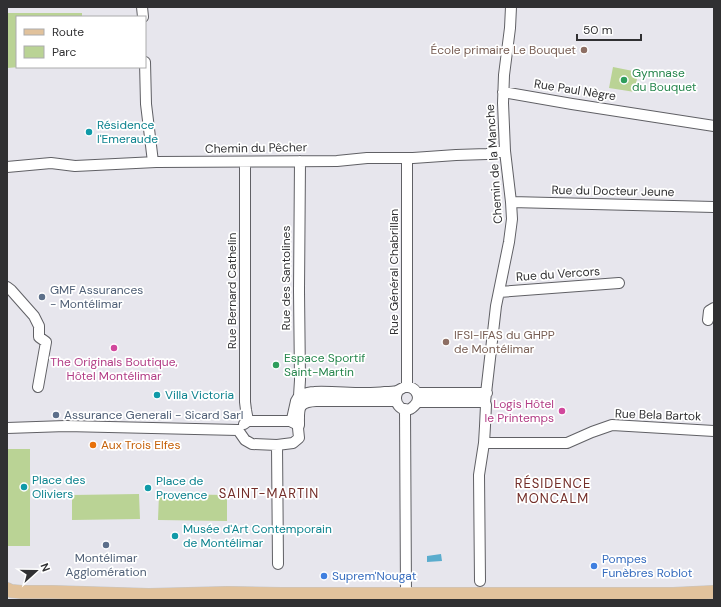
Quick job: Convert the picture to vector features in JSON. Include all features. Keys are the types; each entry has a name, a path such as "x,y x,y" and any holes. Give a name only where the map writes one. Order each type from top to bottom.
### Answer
{"main road":[{"path":"10,593 28,596 149,595 228,597 281,594 402,596 481,587 572,597 714,592"}],"street":[{"name":"Chemin de la Manche","path":"481,587 479,475 484,443 486,398 496,306 512,219 505,151 503,92 511,7"},
{"path":"145,68 146,104 153,162"},
{"name":"Rue Paul Nègre","path":"503,92 714,126"},
{"name":"Chemin du Pêcher","path":"7,167 51,163 75,166 153,162 337,161 366,158 407,158 487,154 505,151"},
{"name":"Rue Général Chabrillan","path":"402,389 407,158"},
{"name":"Rue des Santolines","path":"290,421 292,419 296,401 299,396 300,380 300,161"},
{"name":"Rue Bernard Cathelin","path":"245,162 245,402 248,421"},
{"name":"Rue du Docteur Jeune","path":"511,202 714,207"},
{"name":"Rue du Vercors","path":"499,292 619,283"},
{"path":"7,287 34,316 39,326 39,337 46,342 38,387"},
{"path":"708,320 709,311 714,308"},
{"path":"299,396 313,392 377,393 402,389 413,389 417,397 415,406 405,409 400,407 396,401 396,394 402,389"},
{"path":"417,397 486,398"},
{"path":"238,430 242,438 248,442 258,445 293,443 299,438 298,428 300,409 301,405 304,403 316,401 396,401"},
{"path":"402,596 405,409"},
{"path":"7,421 22,427"},
{"path":"7,428 70,426 238,430 248,421 290,421 296,424 298,428"},
{"name":"Rue Bela Bartok","path":"484,443 567,443 612,425 714,431"},
{"path":"277,445 278,564"}],"green space":[{"path":"7,13 82,13 82,16 16,16 16,67 7,68"},
{"name":"Gymnase du Bouquet","path":"613,67 638,72 635,92 609,88"},
{"path":"7,449 30,449 30,546 7,546"},
{"path":"139,494 140,519 72,520 72,495"},
{"path":"159,494 227,495 227,521 158,520"}],"water":[{"path":"441,554 442,561 427,562 427,556"}],"place":[{"name":"École primaire Le Bouquet","path":"584,50"},
{"name":"Gymnase du Bouquet","path":"624,80"},
{"name":"Résidence l'Emeraude","path":"89,132"},
{"name":"GMF Assurances - Montélimar","path":"42,297"},
{"name":"IFSI-IFAS du GHPP de Montélimar","path":"446,342"},
{"name":"The Originals Boutique, Hôtel Montélimar","path":"114,348"},
{"name":"Espace Sportif Saint-Martin","path":"276,365"},
{"name":"Villa Victoria","path":"157,395"},
{"name":"Logis Hôtel le Printemps","path":"562,411"},
{"name":"Assurance Generali - Sicard Sarl","path":"56,415"},
{"name":"Aux Trois Elfes","path":"93,445"},
{"name":"Place des Oliviers","path":"24,487"},
{"name":"Place de Provence","path":"148,488"},
{"name":"Musée d'Art Contemporain de Montélimar","path":"175,536"},
{"name":"Montélimar Agglomération","path":"106,545"},
{"name":"Pompes Funèbres Roblot","path":"594,566"},
{"name":"Suprem'Nougat","path":"324,576"}],"district":[{"name":"RÉSIDENCE MONCALM","path":"553,490"},
{"name":"SAINT-MARTIN","path":"269,493"}]}
